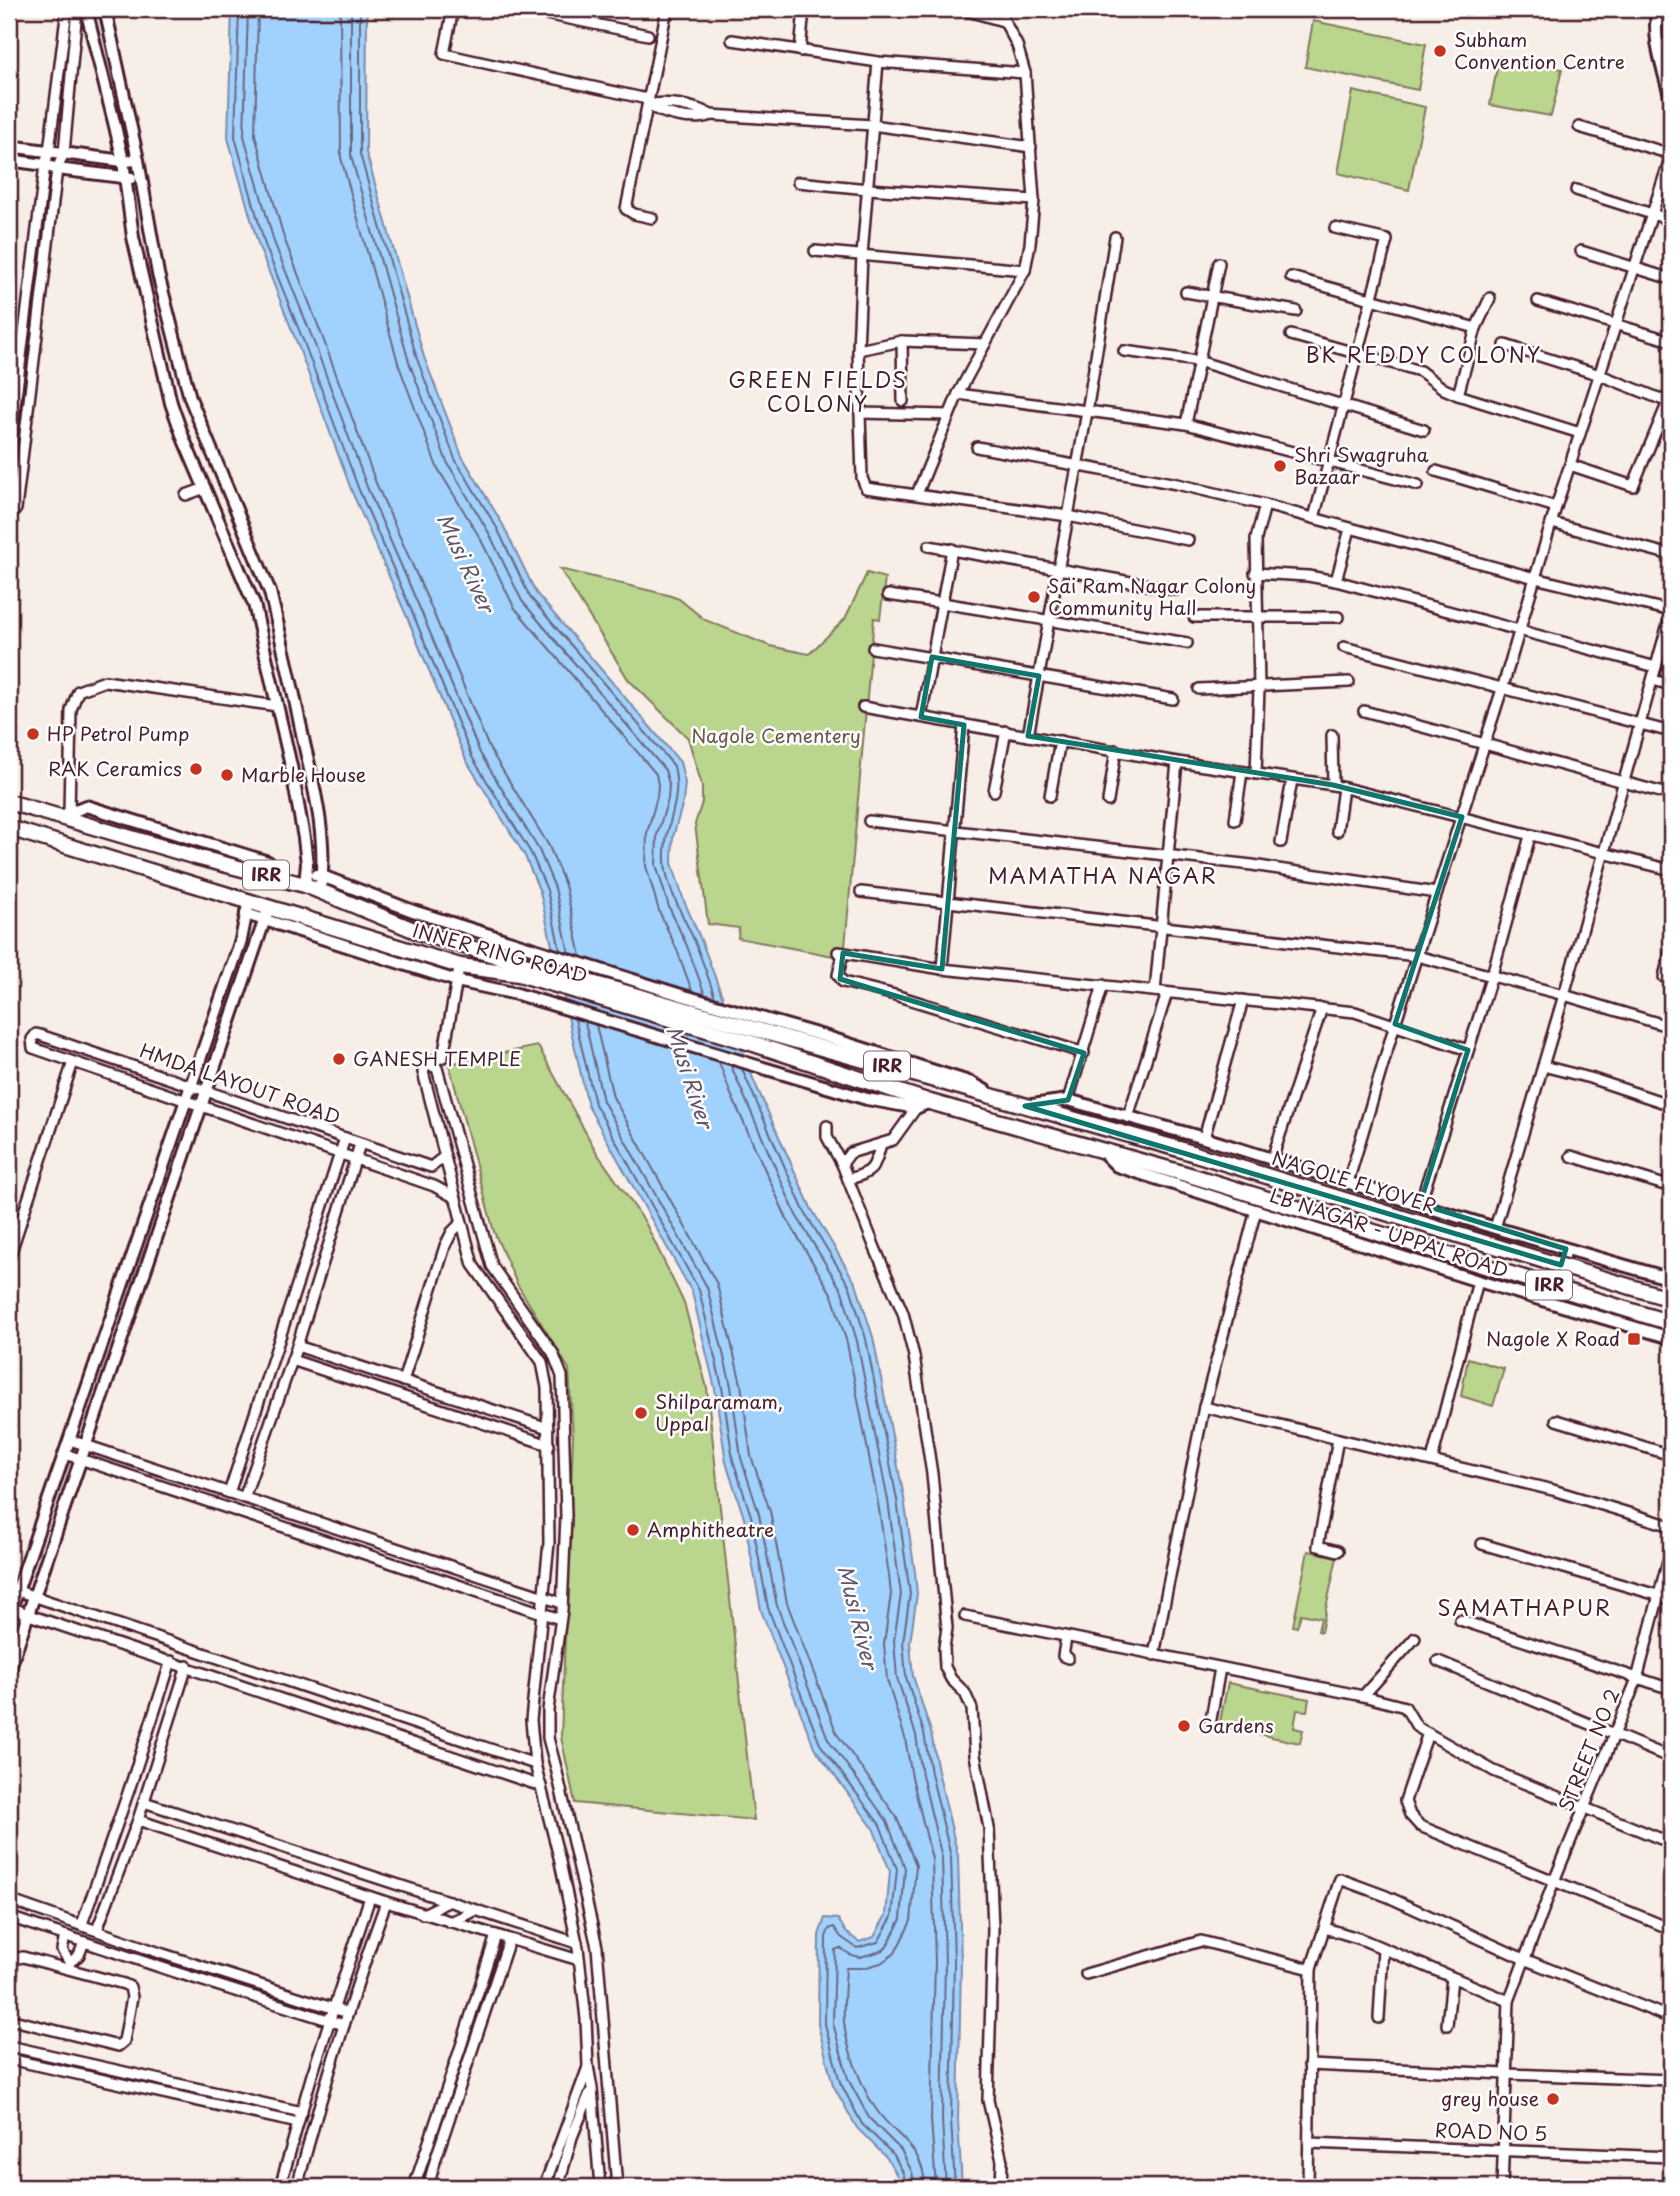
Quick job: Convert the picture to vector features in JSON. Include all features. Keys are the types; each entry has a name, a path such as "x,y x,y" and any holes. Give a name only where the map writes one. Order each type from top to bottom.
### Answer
{"highway":[{"name":"INNER RING ROAD","path":"9,802 64,815 196,857 287,880 321,883 421,933 1025,1106"},
{"name":"INNER RING ROAD","path":"9,828 267,913 460,966 519,974 751,1043 923,1105 1101,1150"},
{"name":"NAGOLE FLYOVER","path":"1025,1106 1199,1155 1671,1299"},
{"name":"IRR","path":"1101,1150 1671,1323"}],"street":[{"path":"9,453 67,9"},
{"path":"9,510 16,509 57,169 65,153 81,9"},
{"path":"81,9 123,161 133,237 171,403 249,589 277,705 304,838 305,880"},
{"path":"105,9 138,160 158,274 190,398 270,592 309,765 322,838 324,865 321,883 972,1083 996,1098"},
{"path":"453,9 444,54 648,102 703,111 711,115 872,125 1031,147"},
{"path":"521,9 648,35"},
{"path":"652,218 634,214 626,209 667,9"},
{"path":"800,51 804,9"},
{"path":"961,9 1003,21"},
{"path":"917,494 958,394 1024,270 1030,244 1034,200 1026,73 1017,45 998,9"},
{"path":"1658,9 1657,44 1671,99"},
{"path":"732,40 878,62 1026,73"},
{"path":"1657,44 1671,46"},
{"path":"878,62 862,255 858,350 862,478 866,488 1068,516 1188,540"},
{"path":"1348,1182 1395,1024 1503,687 1556,507 1671,155 1578,127"},
{"path":"9,146 123,161 138,160"},
{"path":"9,160 141,179"},
{"path":"798,182 1034,200"},
{"path":"1576,190 1671,220"},
{"path":"1314,518 1387,240 1335,228"},
{"path":"1028,736 1087,412 1115,237"},
{"path":"815,251 1024,270"},
{"path":"1581,251 1671,279"},
{"path":"1186,424 1219,263"},
{"path":"1291,277 1476,328"},
{"path":"1186,292 1296,311"},
{"path":"1458,395 1476,328 1490,298"},
{"path":"1538,301 1671,341"},
{"path":"1291,335 1420,371 1444,389 1458,395 1580,433"},
{"path":"858,350 902,341 985,344"},
{"path":"902,341 902,401"},
{"path":"1505,345 1600,375 1670,402 1633,486 1570,465"},
{"path":"1124,351 1198,361 1424,430"},
{"path":"958,394 1186,424 1418,485"},
{"path":"860,413 949,415"},
{"path":"977,447 1177,484 1671,612 1604,855 1495,1228"},
{"path":"1436,471 1556,507"},
{"path":"186,495 205,488"},
{"path":"1256,774 1259,688 1256,539 1265,505"},
{"path":"1552,523 1671,555"},
{"path":"1336,581 1350,529"},
{"path":"929,546 1176,590"},
{"path":"921,718 952,549"},
{"path":"1255,573 1308,576 1336,581 1656,667"},
{"path":"888,594 1187,643"},
{"path":"1194,617 1338,617"},
{"path":"1344,647 1671,732"},
{"path":"873,648 1173,699"},
{"path":"1653,680 1671,685"},
{"path":"64,815 71,710 78,691 105,681 277,705"},
{"path":"1199,690 1349,682"},
{"path":"863,707 1177,762 1333,785 1671,870"},
{"path":"1364,711 1671,795"},
{"path":"942,969 964,725"},
{"path":"994,791 1006,731"},
{"path":"1332,735 1333,785"},
{"path":"1050,796 1060,741"},
{"path":"1108,801 1116,750"},
{"path":"1155,991 1177,762"},
{"path":"1235,820 1242,772"},
{"path":"1281,842 1292,780"},
{"path":"1337,831 1343,788"},
{"path":"869,821 1252,865 1437,893"},
{"path":"1420,1204 1492,975 1530,836"},
{"path":"861,892 1417,956 1671,1027"},
{"path":"247,907 241,940 10,1611 187,1666 541,1786"},
{"path":"9,1670 267,913 457,981 517,994 867,1099 923,1105"},
{"path":"1664,977 1671,949"},
{"path":"1084,1053 895,995 843,982 838,975 840,952 942,969 1355,1012 1468,1050"},
{"path":"460,966 443,1057 427,1064 423,1072 472,1265 542,1362 547,1388 549,1543 531,1720 535,1764 559,1857 577,1943 600,2187"},
{"path":"1068,1100 1103,985"},
{"path":"1128,1117 1167,993"},
{"path":"1204,1138 1243,1000"},
{"path":"1272,1159 1322,1008"},
{"name":"HMDA LAYOUT ROAD","path":"73,1062 33,1048 32,1039 36,1034 77,1047 431,1167 444,1156"},
{"path":"9,1258 77,1047"},
{"path":"73,1062 434,1186 456,1198"},
{"path":"427,1064 437,1068 492,1266 553,1353 562,1376 566,1516 562,1603 548,1710 548,1738 597,1947 617,2187"},
{"path":"1543,1066 1590,1078 1671,1105"},
{"name":"LB NAGAR - UPPAL ROAD","path":"1025,1106 1068,1100 1204,1138 1671,1279"},
{"path":"842,1164 850,1153 893,1140 923,1105"},
{"path":"827,1126 827,1137 842,1164 903,1313 914,1356 936,1512 947,1628 945,1667 951,1679 965,1693 972,1709 975,1755 989,1829 993,1929 988,2100 1002,2161 1001,2187"},
{"path":"229,1493 345,1138"},
{"path":"243,1497 292,1360 360,1143"},
{"path":"848,1179 865,1175 876,1165 881,1144"},
{"name":"LB NAGAR - UPPAL ROAD","path":"1101,1150 1117,1166 1478,1281 1671,1338"},
{"path":"1571,1156 1671,1187"},
{"path":"1154,1655 1204,1407 1256,1210"},
{"path":"403,1381 445,1246 452,1232 461,1223"},
{"path":"1552,1302 1566,1248"},
{"path":"485,1283 492,1266"},
{"path":"1432,1460 1478,1281"},
{"path":"284,1329 300,1334"},
{"path":"296,1346 548,1428"},
{"path":"292,1360 549,1446"},
{"path":"1204,1407 1553,1490 1671,1526"},
{"path":"500,1429 507,1414"},
{"path":"1556,1420 1671,1455"},
{"path":"1338,1438 1318,1546 1338,1551"},
{"path":"70,1440 562,1603"},
{"path":"65,1454 560,1619"},
{"path":"1482,1544 1671,1599"},
{"name":"STREET NO 2","path":"1502,2187 1509,2001 1554,1881 1637,1679 1671,1549"},
{"path":"18,1591 535,1764"},
{"path":"965,1616 1154,1655 1174,1664 1220,1668 1405,1707 1417,1727 1494,1771 1671,1843"},
{"path":"1460,1620 1671,1689"},
{"path":"1066,1638 1063,1656 1068,1658"},
{"path":"1363,1696 1415,1638"},
{"path":"82,1924 171,1661"},
{"path":"1438,1661 1671,1758"},
{"path":"97,1930 138,1820 187,1666"},
{"path":"1210,1725 1220,1668"},
{"path":"1427,1733 1405,1801 1410,1815 1420,1826 1671,1929"},
{"path":"144,1802 577,1943"},
{"path":"138,1820 423,1914 579,1960"},
{"path":"1308,2187 1311,1969 1340,1879 1386,1896 1524,1959 1671,2018"},
{"path":"280,2187 370,1897"},
{"path":"9,1900 163,1954 348,2013"},
{"path":"423,1914 450,1901"},
{"path":"297,2187 318,2107 386,1902"},
{"path":"450,1922 477,1910"},
{"path":"428,2187 503,1938 494,1916"},
{"path":"9,1917 344,2025"},
{"path":"1325,1928 1509,2001"},
{"path":"65,1936 62,1950 69,1966"},
{"path":"414,2187 462,2043 503,1938"},
{"path":"1086,1974 1202,1941 1311,1969"},
{"path":"69,1966 79,1955 84,1942"},
{"path":"1379,2018 1383,1949"},
{"path":"9,1960 23,1957 69,1966 124,1984 130,1987 132,1997 122,2044 110,2045 9,2019"},
{"path":"1447,2025 1452,1978"},
{"path":"9,2046 302,2112"},
{"path":"9,2059 298,2123"},
{"path":"1309,2065 1671,2080"},
{"path":"544,2187 588,2066"},
{"path":"558,2187 572,2137 592,2088"},
{"name":"ROAD NO 5","path":"1308,2143 1671,2157"}],"highlighted area":[{"path":"932,657 1039,676 1028,736 1333,785 1462,817 1395,1024 1468,1050 1420,1204 1566,1249 1561,1265 1025,1106 1068,1100 1084,1053 840,979 843,953 942,969 964,725 921,717"}],"green space":[{"path":"1313,21 1426,44 1418,90 1305,67"},
{"path":"1499,57 1562,69 1551,116 1490,105"},
{"path":"1353,91 1425,107 1409,190 1338,173"},
{"name":"Nagole Cementery","path":"560,569 668,595 679,599 705,620 770,646 809,654 845,619 867,573 885,578 880,619 874,618 844,958 738,938 739,928 708,924 695,824 702,802 702,786 688,738 628,679"},
{"name":"Shilparamam, Uppal","path":"538,1046 597,1153 645,1222 684,1303 707,1388 754,1820 575,1803 561,1737 573,1438 569,1369 517,1284 494,1232 449,1064"},
{"path":"1468,1358 1504,1369 1493,1406 1461,1396"},
{"path":"1308,1551 1337,1557 1321,1632 1318,1631 1321,1618 1301,1614 1297,1627 1293,1626"},
{"path":"1228,1683 1309,1699 1307,1711 1297,1710 1294,1728 1303,1730 1300,1743 1219,1726"}],"water":[{"name":"Musi River","path":"232,9 367,9 366,152 424,357 462,456 503,525 536,593 680,762 685,783 683,802 673,837 672,863 684,901 754,1081 811,1208 856,1284 873,1337 904,1498 915,1572 917,1594 910,1643 913,1676 931,1732 958,1856 961,1962 958,2120 962,2187 899,2187 898,2177 887,2158 857,2128 833,2085 818,2025 819,1935 825,1918 838,1919 846,1932 859,1942 874,1937 886,1915 890,1871 873,1828 814,1747 761,1610 744,1518 726,1462 715,1389 692,1292 588,1106 540,892 525,856 466,760 352,492 259,247 228,138"}],"place":[{"name":"Subham Convention Centre","path":"1440,51"},
{"name":"Shri Swagruha Bazaar","path":"1280,466"},
{"name":"Sai Ram Nagar Colony Community Hall","path":"1034,597"},
{"name":"HP Petrol Pump","path":"33,734"},
{"name":"RAK Ceramics","path":"196,769"},
{"name":"Marble House","path":"227,775"},
{"name":"GANESH TEMPLE","path":"339,1059"},
{"name":"Nagole X Road","path":"1634,1339"},
{"name":"Shilparamam, Uppal","path":"641,1413"},
{"name":"Amphitheatre","path":"633,1530"},
{"name":"Gardens","path":"1184,1726"},
{"name":"grey house","path":"1553,2099"}],"district":[{"name":"BK REDDY COLONY","path":"1424,356"},
{"name":"GREEN FIELDS COLONY","path":"818,393"},
{"name":"MAMATHA NAGAR","path":"1103,877"},
{"name":"SAMATHAPUR","path":"1525,1609"}]}
